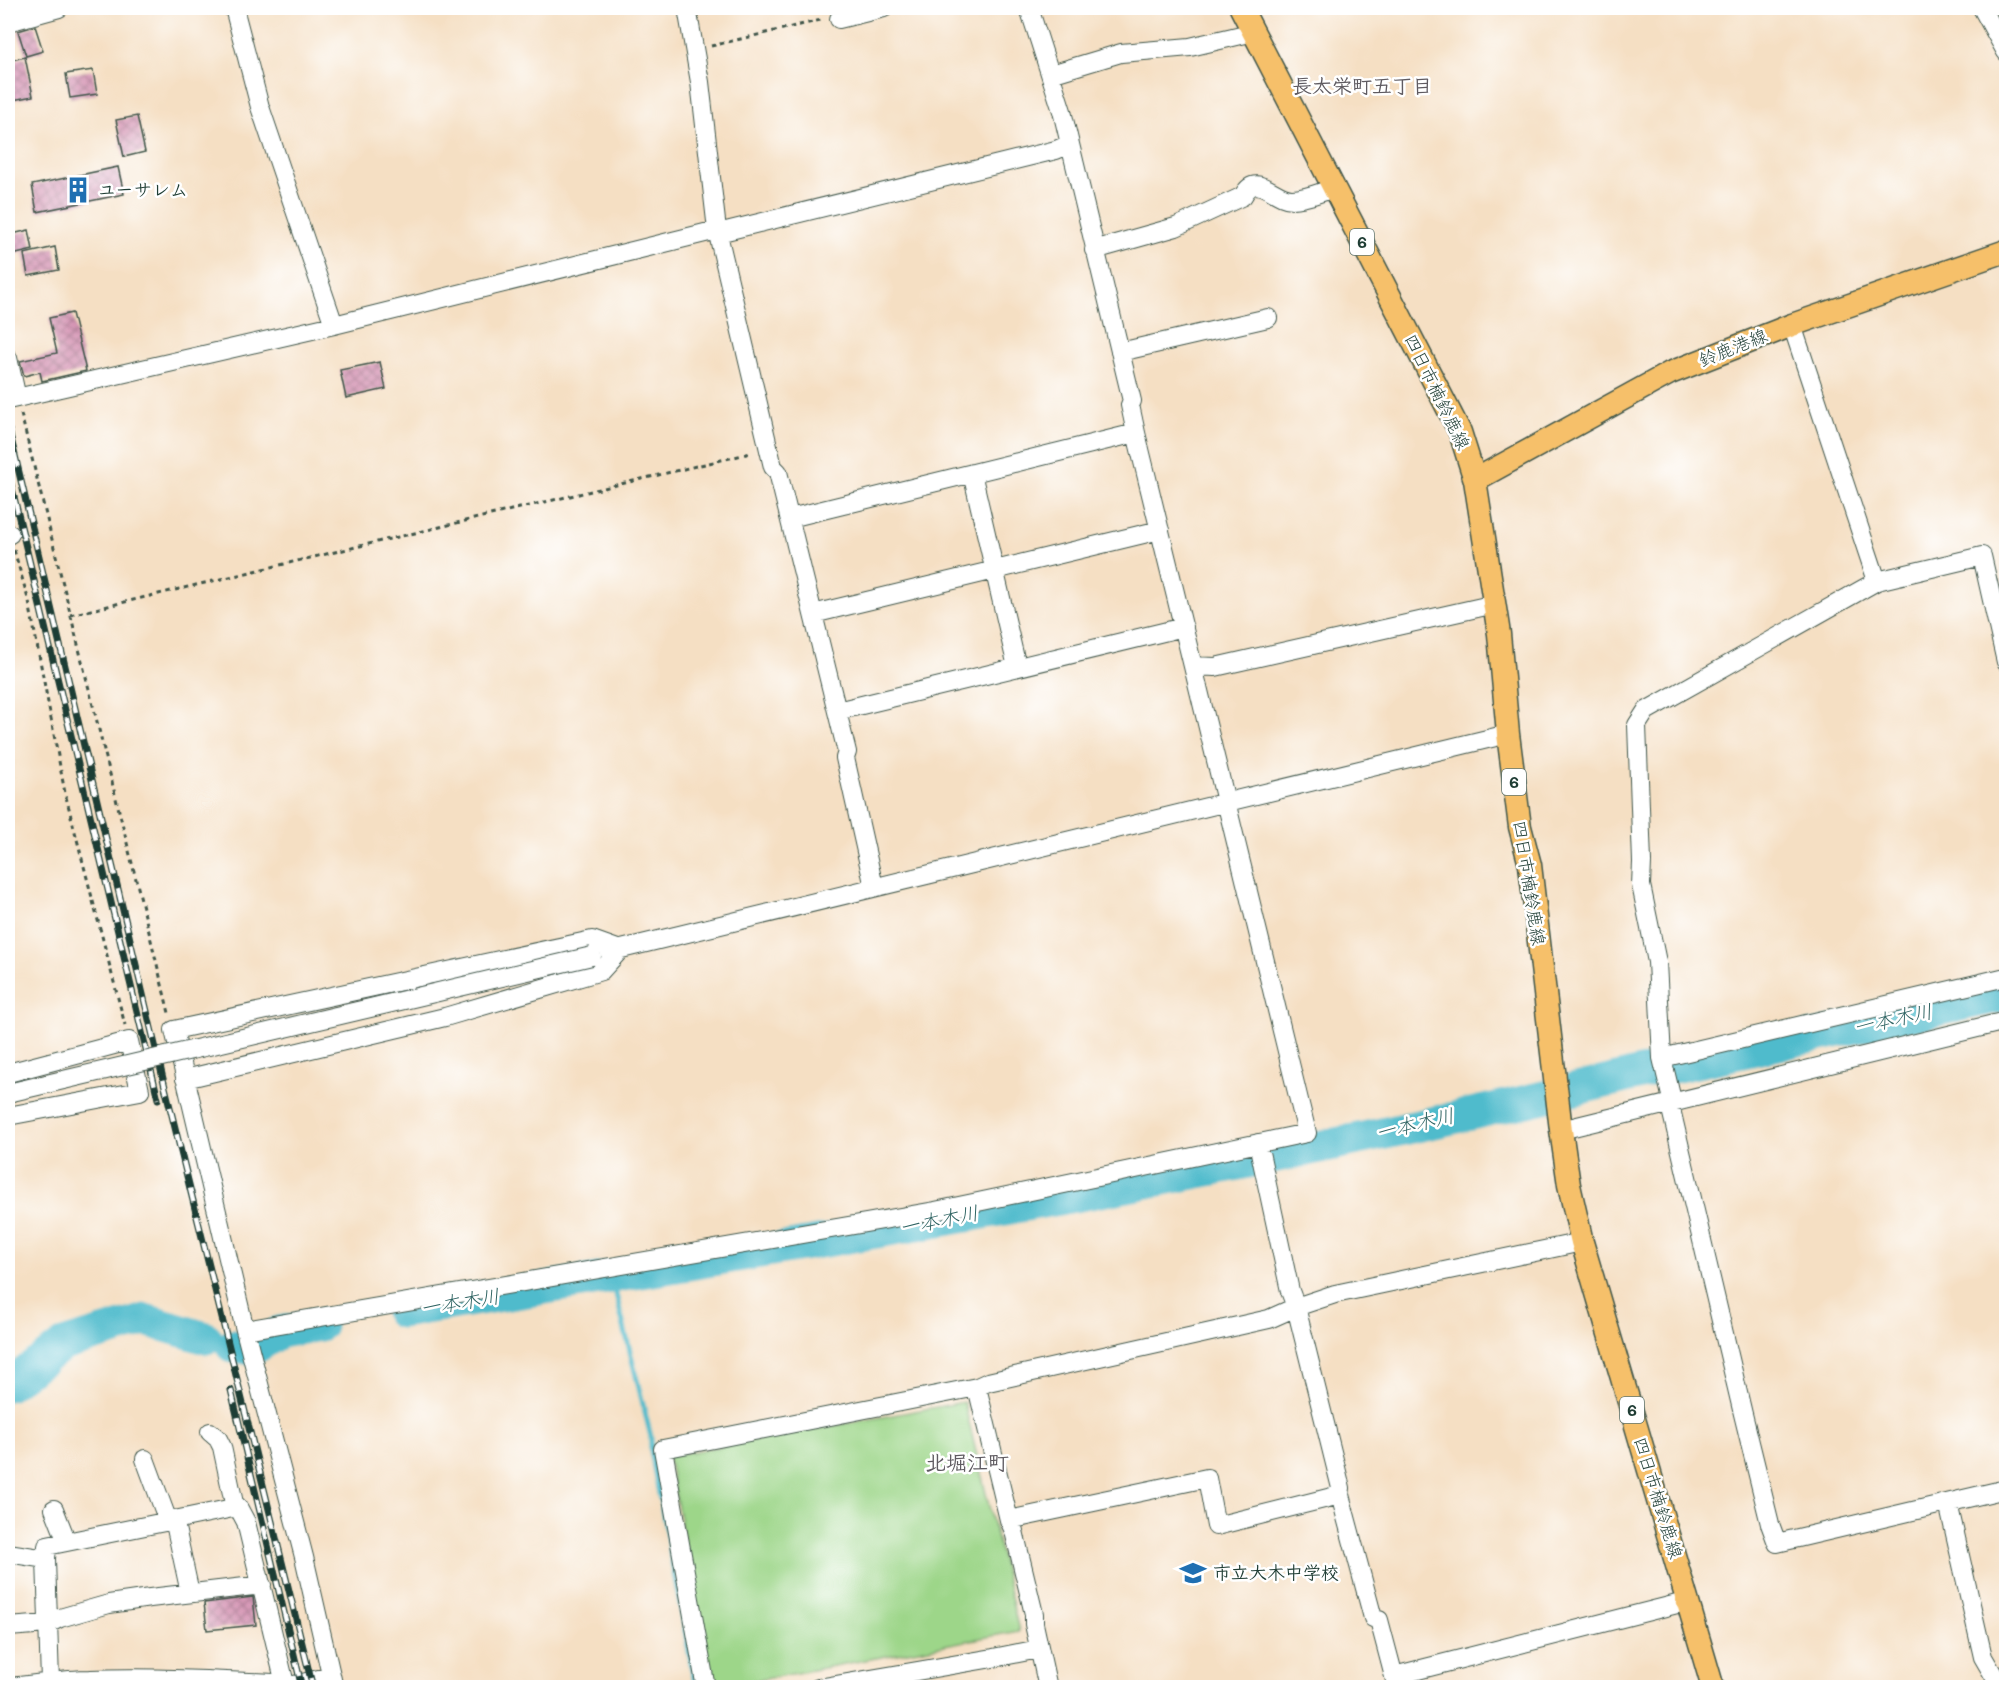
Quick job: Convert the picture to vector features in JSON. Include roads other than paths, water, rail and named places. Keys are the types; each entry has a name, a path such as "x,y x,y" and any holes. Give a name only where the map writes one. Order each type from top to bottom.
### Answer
{"main road":[{"name":"四日市楠鈴鹿線","path":"1241,8 1460,432 1475,480 1495,604 1520,828 1530,865 1554,1084 1569,1185 1582,1242 1713,1688"},
{"name":"鈴鹿港線","path":"1475,480 1670,373 1792,325 2007,251"}],"street":[{"path":"8,22 56,8"},
{"path":"234,8 260,107 334,325"},
{"path":"687,8 695,50 718,232 773,466 778,472 847,752 845,759 874,887"},
{"path":"838,19 884,8"},
{"path":"245,1330 935,1211 1306,1133 1136,433 1130,405 1132,401 1070,144 1051,74 1029,8"},
{"path":"1982,8 2007,52"},
{"path":"1051,74 1121,53 1190,47 1254,32"},
{"path":"8,358 12,399 334,325 1056,150 1070,144"},
{"path":"1094,250 1176,227 1243,196 1247,189 1254,185 1264,186 1283,198 1290,199 1300,199 1334,188"},
{"path":"1120,352 1268,318"},
{"path":"1792,325 1877,581"},
{"path":"789,518 1136,433"},
{"path":"972,473 1017,667"},
{"path":"813,614 1160,530"},
{"path":"2007,662 1982,556 1877,581 1646,711 1637,725 1641,885 1657,962 1662,1058 1743,1414 1770,1524 1778,1543 2007,1489"},
{"path":"1193,666 1215,667 1495,604"},
{"path":"837,711 1184,627"},
{"path":"8,1093 620,950 1508,734"},
{"path":"18,1687 50,1681 89,1679 190,1678 273,1683 286,1687 332,1682 304,1557 245,1330 174,1030 592,939 620,950"},
{"path":"185,1079 445,1017 601,970 620,950"},
{"path":"1662,1058 2007,977"},
{"path":"1561,1130 2007,1021"},
{"path":"8,1073 129,1041 140,1091 8,1116"},
{"path":"1258,1143 1290,1291 1341,1488 1340,1495 1373,1618 1379,1620 1396,1682 1689,1602"},
{"path":"706,1688 663,1449 977,1387 988,1382 1269,1319 1335,1294 1582,1242"},
{"path":"977,1387 1034,1614 1034,1624 1048,1688"},
{"path":"210,1432 218,1439 222,1447 235,1508"},
{"path":"145,1459 171,1520 190,1593"},
{"path":"1009,1521 1207,1478 1216,1526 1340,1495"},
{"path":"1948,1503 1983,1657 2001,1688"},
{"path":"50,1681 46,1546 238,1508 246,1522 286,1687"},
{"path":"54,1509 67,1542"},
{"path":"8,1553 46,1559"},
{"path":"8,1627 48,1624 60,1618 109,1605 262,1585"},
{"path":"818,1688 1039,1649"}],"waterway":[{"name":"一本木川","path":"1673,1067 2006,995"},
{"name":"一本木川","path":"401,1312 1026,1205 1337,1144 1645,1072"},
{"path":"614,1286 651,1437 651,1451 696,1688"},
{"name":"一本木川","path":"8,1385 63,1345 145,1320 206,1338"},
{"name":"一本木川","path":"232,1346 253,1349 280,1332 320,1325"}],"railway":[{"path":"8,426 165,1087 313,1688"},
{"path":"8,472 158,1099"},
{"path":"231,1390 302,1688"}],"place":[{"name":"ユーサレム","path":"78,190"},
{"name":"市立大木中学校","path":"1193,1573"}],"district":[{"name":"長太栄町五丁目","path":"1362,86"},
{"name":"北堀江町","path":"967,1463"}]}
